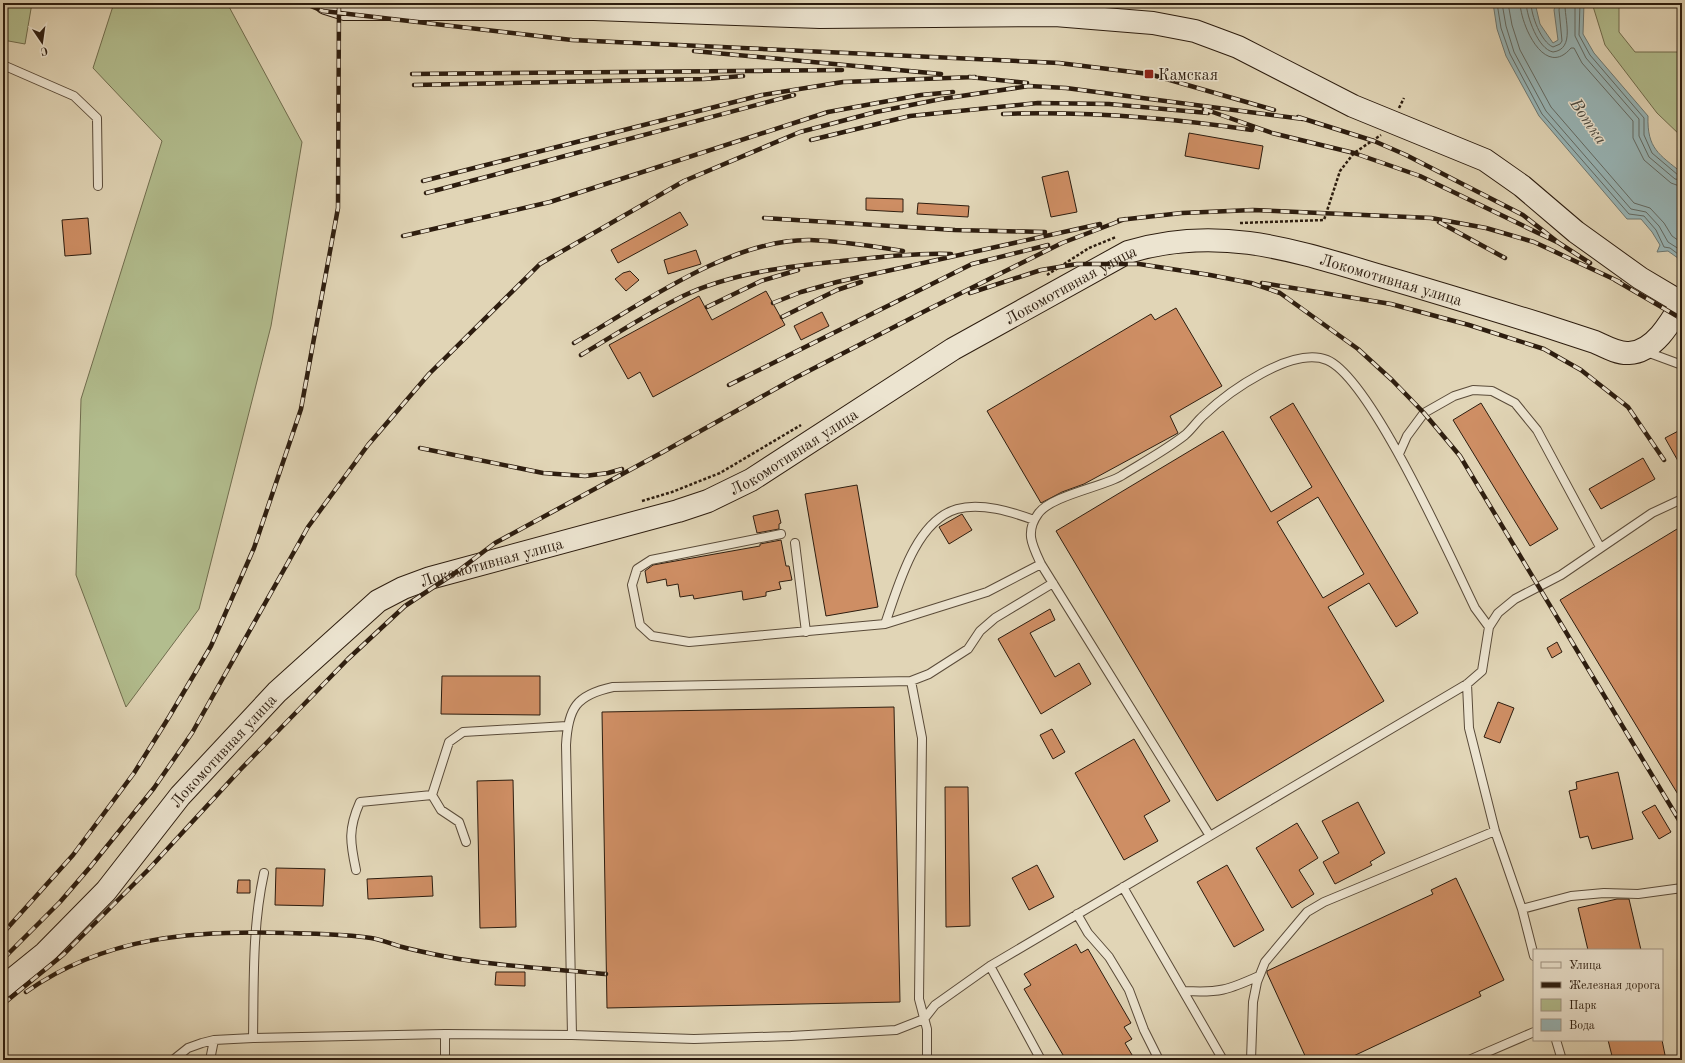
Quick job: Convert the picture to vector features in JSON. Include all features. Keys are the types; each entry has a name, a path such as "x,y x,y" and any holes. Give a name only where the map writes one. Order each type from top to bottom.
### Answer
{"main road":[{"path":"326,3 345,9 594,10 820,17 1055,15 1153,23 1195,31 1238,47 1372,115 1485,160 1522,186 1583,237 1640,278 1682,304 1661,333 1642,350"},
{"name":"Локомотивная улица","path":"3,987 45,953 106,891 180,796 276,692 378,601 403,588 430,578 670,513 708,501 751,480 953,349 1128,252 1152,245 1190,241 1240,241 1296,251 1552,328 1615,350 1628,353 1642,350"}],"lane":[{"path":"3,65 74,96 97,118 98,186"},
{"path":"1642,350 1682,366"},
{"path":"1210,836 1042,564 1031,543 1031,525 1039,511 1074,493 1119,477 1185,435 1204,414 1235,390 1270,368 1298,359 1315,357 1328,360 1342,370 1366,401 1399,454 1475,608 1489,627"},
{"path":"1399,454 1407,436 1424,413 1454,396 1473,390 1492,391 1515,403 1537,430 1600,547"},
{"path":"173,1060 188,1048 214,1040 253,1038 445,1034 572,1035 694,1039 791,1036 896,1030 924,1019 935,1005 990,966 1467,684 1482,671 1489,627 1498,613 1515,599 1561,575 1652,513 1682,499"},
{"path":"886,624 914,549 927,530 943,515 958,508 982,507 1009,511 1034,520"},
{"path":"781,534 651,560 637,569 632,585 635,606 640,624 652,636 690,642 886,624 987,592 1042,564"},
{"path":"795,543 806,632"},
{"path":"572,1035 566,745 567,726 573,709 581,700 593,692 613,687 911,681 929,674 968,649 980,631 995,618 1053,583"},
{"path":"911,681 922,738 919,999 927,1029 927,1060"},
{"path":"1467,684 1470,728 1495,831 1522,909 1533,952"},
{"path":"432,795 449,742 463,732 567,726"},
{"path":"432,795 442,810 459,822 466,842"},
{"path":"356,870 350,843 352,819 360,802 432,795"},
{"path":"1251,1060 1253,1002 1259,976 1265,962 1308,912 1324,902 1495,831"},
{"path":"253,1038 255,931 257,904 264,873"},
{"path":"1123,887 1223,1060"},
{"path":"1522,909 1572,896 1604,893 1638,894 1682,888"},
{"path":"1077,914 1088,933 1109,957 1129,990 1144,1030 1159,1060"},
{"path":"990,966 1041,1060"},
{"path":"1184,991 1211,993 1227,990 1259,976"},
{"path":"1469,1060 1533,1032"},
{"path":"445,1034 445,1060"},
{"path":"210,1060 214,1040"},
{"path":"1556,1041 1562,1060"}],"green space":[{"path":"3,3 32,3 25,44 3,40"},
{"path":"114,3 227,3 302,142 271,326 199,609 126,707 76,575 81,399 162,141 93,68"},
{"path":"1592,3 1619,3 1619,32 1635,52 1682,52 1682,137 1657,113 1605,45"}],"water":[{"name":"Вотка","path":"1493,3 1535,3 1540,24 1553,43 1558,40 1554,10 1556,3 1584,3 1583,34 1594,53 1648,116 1650,136 1652,144 1656,150 1682,173 1682,261 1668,251 1657,252 1660,245 1652,232 1641,219 1627,219 1539,116 1506,56 1497,29"}],"building":[{"path":"1189,133 1263,146 1259,169 1185,156"},
{"path":"1068,171 1077,212 1051,217 1042,177"},
{"path":"866,198 903,199 903,212 866,210"},
{"path":"918,203 969,206 968,217 917,214"},
{"path":"680,212 688,225 618,263 611,250"},
{"path":"88,218 91,254 65,256 62,220"},
{"path":"696,250 701,264 668,274 664,260"},
{"path":"630,271 639,280 626,291 615,279 623,273"},
{"path":"766,291 785,325 653,397 640,372 628,379 609,345 699,296 712,320"},
{"path":"1176,308 1222,386 1170,416 1178,433 1084,484 1062,492 1041,503 987,411 1151,314 1155,320"},
{"path":"822,312 829,326 801,340 794,326"},
{"path":"1293,403 1418,613 1396,627 1369,583 1328,607 1384,701 1217,801 1056,531 1223,431 1271,512 1312,487 1270,417","holes":["1318,497 1364,574 1323,598 1277,522"]},
{"path":"1481,403 1558,529 1530,546 1453,420"},
{"path":"1682,429 1682,468 1665,438"},
{"path":"1643,458 1655,479 1601,509 1589,489"},
{"path":"857,485 878,607 826,616 805,494"},
{"path":"778,510 781,523 779,524 779,529 757,533 753,516"},
{"path":"962,514 972,530 949,544 939,527"},
{"path":"1682,526 1682,801 1560,600"},
{"path":"781,540 786,566 789,566 792,580 779,582 781,589 766,592 766,596 743,600 742,591 694,599 693,595 680,597 678,584 667,586 666,579 647,583 645,571 653,565 760,546 760,544"},
{"path":"1050,609 1055,620 1030,633 1055,677 1079,663 1091,684 1041,714 998,639"},
{"path":"1557,642 1562,652 1552,658 1547,648"},
{"path":"442,676 540,676 540,715 441,714"},
{"path":"1498,702 1514,708 1500,743 1484,737"},
{"path":"894,707 900,1002 607,1008 602,712"},
{"path":"1052,729 1065,752 1053,759 1040,735"},
{"path":"1134,739 1170,801 1144,816 1158,841 1124,860 1075,773"},
{"path":"1618,772 1633,839 1592,849 1588,836 1580,838 1569,791 1577,789 1576,782"},
{"path":"513,780 516,927 480,928 477,781"},
{"path":"945,787 968,787 970,926 946,927"},
{"path":"1358,802 1385,853 1370,862 1372,865 1335,884 1323,862 1339,853 1322,821"},
{"path":"1655,805 1671,832 1659,839 1642,812"},
{"path":"1297,823 1318,858 1299,870 1314,894 1292,908 1256,848"},
{"path":"1037,865 1054,897 1029,910 1012,878"},
{"path":"1227,865 1264,930 1234,947 1197,882"},
{"path":"276,868 325,869 323,906 275,905"},
{"path":"432,876 433,896 368,899 367,879"},
{"path":"1456,878 1504,980 1479,992 1481,996 1345,1060 1307,1060 1267,971 1433,894 1431,890"},
{"path":"238,880 250,880 250,893 237,893"},
{"path":"1617,899 1629,899 1641,949 1588,949 1578,908"},
{"path":"1076,944 1081,953 1088,949 1131,1023 1124,1027 1132,1039 1125,1043 1135,1060 1066,1060 1024,989 1031,985 1024,974"},
{"path":"496,972 525,972 525,986 495,985"},
{"path":"1608,1041 1662,1041 1666,1060 1613,1060"}],"railway":[{"path":"303,3 323,11 572,40 1059,63 1149,74 1274,110"},
{"path":"3,933 73,855 134,773 211,646 254,548 301,409 338,208 339,3"},
{"path":"694,51 941,74"},
{"path":"412,74 842,70"},
{"path":"414,85 704,79 743,76"},
{"path":"969,77 1027,83"},
{"path":"423,181 762,95 843,82 975,77"},
{"path":"3,959 60,902 154,788 192,733 308,527 368,445 429,374 540,264 684,181 800,132 876,112 941,99 1029,86 1066,88 1303,119"},
{"path":"403,236 550,202 828,112 921,95 953,92"},
{"path":"426,193 794,95"},
{"path":"811,140 910,116 1038,103 1109,104 1208,113"},
{"path":"1204,109 1272,133 1354,153 1420,176 1559,243 1590,263"},
{"path":"1003,114 1034,113 1128,116 1252,130"},
{"path":"1298,117 1374,141 1406,155 1523,215 1559,243"},
{"path":"1119,220 1182,213 1253,210 1431,218 1486,228 1534,242 1620,282"},
{"path":"764,218 955,230 1045,232"},
{"path":"3,1004 64,954 148,870 240,770 348,659 405,606 458,571 495,543 663,452 795,378 929,309 1062,243 1125,219"},
{"path":"1439,222 1505,258"},
{"path":"773,303 801,292 837,282 1100,224"},
{"path":"574,343 688,276 749,250 780,243 810,240 903,251"},
{"path":"729,385 972,264 1048,245"},
{"path":"581,355 644,317 683,296 701,288 741,276 802,265 896,256 951,254"},
{"path":"970,293 1041,270 1077,264 1139,264 1251,283 1280,293 1358,349 1392,380 1424,413 1460,456 1682,825"},
{"path":"707,307 761,281 798,270"},
{"path":"1615,280 1682,319"},
{"path":"782,317 837,290 861,282"},
{"path":"1262,283 1391,304 1469,325 1544,349 1581,370 1628,407 1664,460"},
{"path":"420,448 543,473 585,476 608,473 622,469"},
{"path":"26,992 56,973 87,959 119,948 152,940 219,933 254,932 330,934 361,937 375,939 432,954 477,962 606,974"}],"place":[{"name":"Камская","path":"1149,74"}]}
